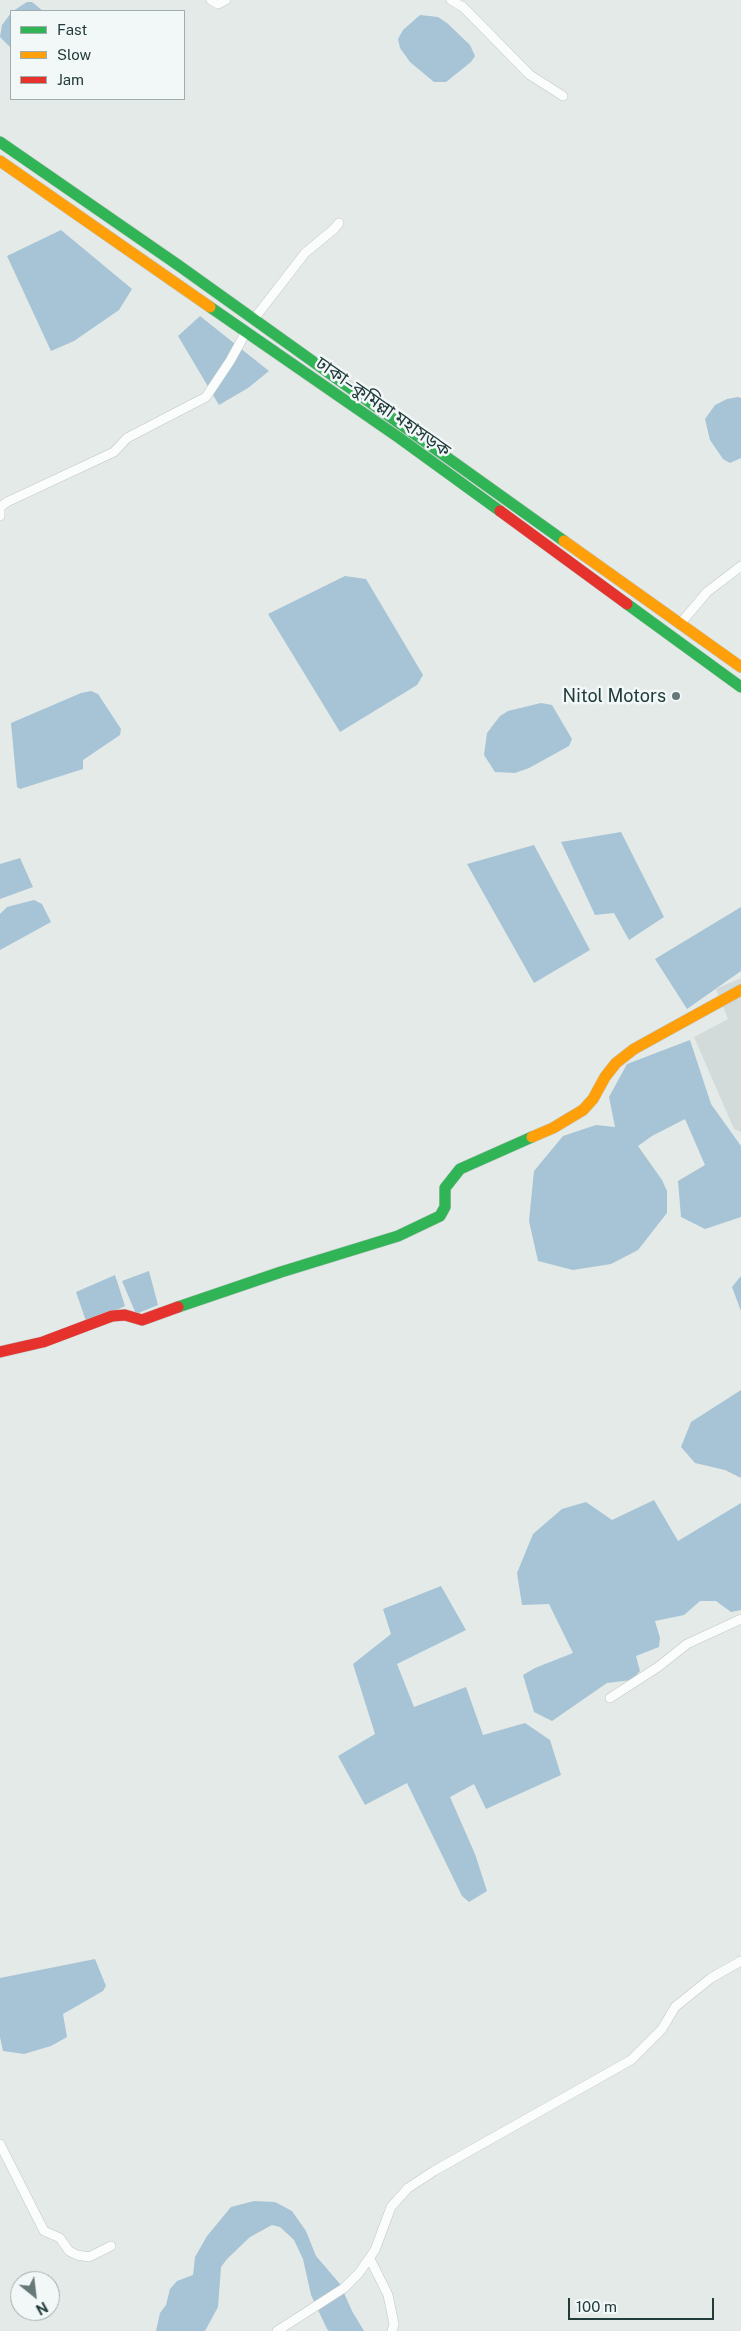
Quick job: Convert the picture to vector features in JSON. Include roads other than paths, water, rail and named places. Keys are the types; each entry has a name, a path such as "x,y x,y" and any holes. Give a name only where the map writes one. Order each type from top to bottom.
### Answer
{"main road":[{"name":"ঢাকা–কুমিল্লা মহাসড়ক","path":"0,142 254,319 741,667"},
{"name":"ঢাকা–কুমিল্লা মহাসড়ক","path":"0,161 398,437 741,687"},
{"path":"0,1352 43,1342 112,1316 125,1315 142,1320 281,1272 398,1236 440,1216 445,1207 445,1188 460,1169 553,1128 583,1110 593,1099 605,1077 616,1063 634,1049 741,990"}],"street":[{"path":"211,0 218,4 226,0"},
{"path":"451,0 462,7 530,75 563,96"},
{"path":"254,319 305,253 339,223"},
{"path":"0,516 0,507 7,502 114,452 127,438 206,397 230,361 246,332"},
{"path":"680,624 707,592 741,566"},
{"path":"610,1698 658,1667 687,1644 741,1619"},
{"path":"277,2331 344,2288 370,2260 388,2212 408,2188 434,2171 631,2060 662,2029 675,2007 711,1978 741,1961"},
{"path":"0,2144 44,2231 60,2238 69,2251 77,2255 89,2256 111,2246"},
{"path":"370,2260 388,2295 394,2324 392,2331"}],"water":[{"path":"27,2 32,2 42,10 15,10"},
{"path":"10,14 10,47 0,37 2,25"},
{"path":"420,15 438,17 447,23 470,45 475,56 471,62 446,82 434,82 410,62 400,48 398,39 403,30"},
{"path":"61,230 132,289 119,310 74,341 51,351 7,256"},
{"path":"200,316 269,371 248,388 219,405 178,336"},
{"path":"741,398 741,458 730,463 723,459 710,440 705,419 715,405 727,399"},
{"path":"345,576 366,579 423,675 417,685 340,732 268,614"},
{"path":"91,691 98,694 121,729 120,735 83,760 83,769 20,789 17,787 11,723 81,693"},
{"path":"541,703 552,705 572,739 569,746 529,768 515,773 495,772 484,755 487,733 500,716 508,711"},
{"path":"621,832 664,917 629,940 614,913 595,915 561,842"},
{"path":"534,845 590,950 534,983 467,864"},
{"path":"20,858 33,887 0,899 0,864"},
{"path":"34,900 42,904 51,922 0,950 0,914 7,907"},
{"path":"741,907 741,971 687,1009 655,959"},
{"path":"690,1040 711,1104 741,1146 741,1217 705,1229 681,1217 678,1181 705,1165 685,1119 652,1136 638,1146 662,1180 667,1191 667,1213 638,1250 611,1264 573,1270 538,1261 529,1221 534,1171 563,1136 596,1125 615,1127 609,1097 627,1064"},
{"path":"149,1271 158,1305 136,1314 122,1281"},
{"path":"115,1275 125,1306 87,1324 76,1292"},
{"path":"741,1276 741,1311 732,1287"},
{"path":"741,1390 741,1478 725,1470 695,1463 681,1447 691,1422"},
{"path":"654,1500 678,1541 741,1503 741,1610 731,1612 716,1601 700,1601 684,1615 655,1621 660,1638 659,1647 636,1656 640,1671 632,1680 607,1683 552,1721 534,1712 523,1675 535,1668 573,1653 549,1604 522,1605 517,1573 533,1534 562,1509 586,1502 612,1520"},
{"path":"441,1586 466,1630 397,1664 414,1707 466,1687 483,1735 525,1723 550,1740 561,1775 486,1809 474,1784 450,1797 475,1854 487,1891 469,1902 462,1896 407,1783 365,1805 338,1756 375,1734 353,1664 391,1634 383,1609"},
{"path":"95,1959 106,1986 103,1991 63,2014 67,2037 51,2046 24,2054 3,2051 0,2037 0,1978"},
{"path":"254,2201 275,2202 292,2211 306,2231 316,2256 340,2284 352,2311 364,2331 329,2331 327,2329 311,2295 303,2259 294,2240 280,2227 272,2225 250,2237 221,2267 218,2307 205,2331 156,2331 160,2313 166,2305 170,2289 177,2281 193,2275 195,2257 207,2236 231,2207"}],"place":[{"name":"Nitol Motors","path":"676,696"}]}
